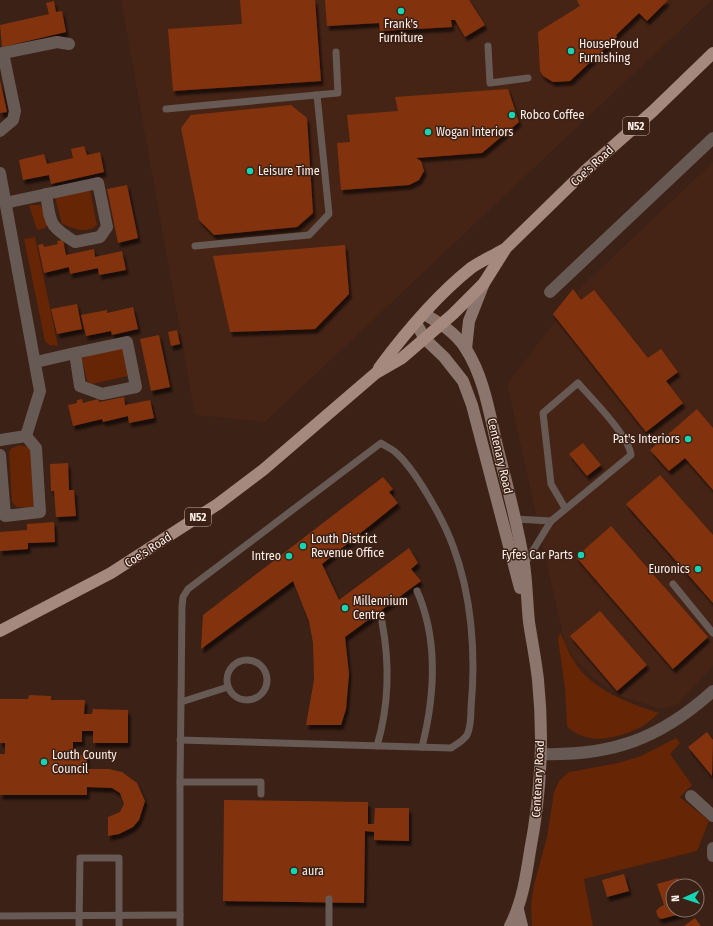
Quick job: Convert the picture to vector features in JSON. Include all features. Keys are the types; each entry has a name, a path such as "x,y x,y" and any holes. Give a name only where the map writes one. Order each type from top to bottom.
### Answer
{"main road":[{"name":"Coe's Road","path":"0,631 111,573 218,504 263,470 376,372 402,358 425,339 484,283 506,248 585,171 653,111 713,53"},
{"name":"Coe's Road","path":"376,372 398,342 424,314 472,268 506,248"}],"street":[{"path":"0,131 13,120 15,111 3,53 57,42 69,44"},
{"path":"550,292 713,138"},
{"path":"0,173 5,202 6,241 36,362 40,392 26,436"},
{"path":"5,202 98,183 106,227 100,237 74,242 57,230 51,222 46,194"},
{"path":"466,349 469,321 484,283"},
{"name":"Centenary Road","path":"424,314 452,332 466,349 479,377 488,404 515,519 524,566 529,622 538,680 541,754 537,815 518,910 510,926"},
{"name":"Centenary Road","path":"416,323 425,339 444,357 463,381 472,405 529,622"},
{"path":"36,362 75,353 127,342 136,387 102,394 80,386 75,353"},
{"path":"0,440 26,436"},
{"path":"0,455 5,516 40,512 36,448 26,436"},
{"path":"541,754 599,752 637,740 667,726 697,705 713,691"},
{"path":"690,796 713,816"},
{"path":"713,848 713,856"},
{"name":"Centenary Road","path":"518,910 522,926"}],"lane":[{"path":"488,46 490,83 528,78"},
{"path":"166,109 338,94 336,52"},
{"path":"195,246 309,235 329,214 317,95"},
{"path":"524,566 551,521 631,455 630,447 612,422 578,383 543,413 551,484 565,508"},
{"path":"180,740 451,748 462,741 468,734 473,684 469,617 461,571 444,524 420,485 394,451 381,443 188,589 183,597 180,740 180,926"},
{"path":"515,519 551,521"},
{"path":"674,584 713,633"},
{"path":"417,591 427,620 433,663 432,702 422,747"},
{"path":"378,746 388,686 386,641 382,622"},
{"path":"250,660 257,662 265,671 267,685 262,694 256,698 242,700 234,696 228,686 227,676 231,667 237,662 250,660"},
{"path":"181,702 228,686"},
{"path":"180,782 261,782 261,794"},
{"path":"79,926 80,858 119,858 118,926"},
{"path":"329,899 329,926"},
{"path":"0,916 180,914"}],"shaded area":[{"path":"121,0 712,0 265,422 195,415"},
{"path":"713,162 713,666 678,704 667,708 657,708 621,696 597,681 576,661 565,644 507,384 582,286"},
{"path":"90,190 97,225 89,230 80,230 62,224 55,197"},
{"path":"29,205 40,205 43,209 47,225 45,228 37,230"},
{"path":"35,237 58,346 49,345 45,341 24,239"},
{"path":"123,348 129,372 127,376 92,384 87,381 82,359 84,356"},
{"path":"20,445 28,447 31,451 34,505 31,508 17,507 12,502 9,452 12,448"},
{"path":"560,633 574,661 591,680 601,688 623,700 659,713 642,727 621,735 602,739 583,736 567,726 565,688 558,639"},
{"path":"676,738 680,743 670,754 692,785 680,797 709,821 697,851 584,879 593,926 532,926 531,904 534,885 547,837 554,792 559,781 569,772 618,763 641,756"}],"building":[{"path":"240,0 315,0 321,81 173,91 168,29 242,24"},
{"name":"Frank's Furniture","path":"325,0 469,0 485,25 465,37 455,20 451,20 452,27 380,31 379,23 327,26"},
{"name":"HouseProud Furnishing","path":"577,0 668,0 647,21 639,13 616,35 617,37 570,81 553,82 543,76 540,71 538,32 580,6"},
{"path":"54,1 56,12 62,11 66,32 2,47 0,25 49,14 46,3"},
{"path":"0,80 7,112 0,113"},
{"name":"Wogan Interiors","path":"508,89 519,122 482,153 416,158 421,161 424,171 419,180 409,185 341,190 337,143 350,142 347,115 398,111 395,97"},
{"name":"Leisure Time","path":"291,105 307,118 313,213 297,227 214,235 199,220 181,128 191,115"},
{"path":"84,146 87,155 100,152 104,172 51,184 49,175 23,180 19,160 44,154 47,164 73,158 71,149"},
{"path":"127,185 138,238 118,243 107,189"},
{"path":"63,240 66,255 94,249 95,257 122,251 126,270 99,275 98,268 70,274 69,267 44,273 38,245 43,244 44,247 58,244 57,241"},
{"path":"345,245 349,294 315,329 230,332 213,256"},
{"path":"573,289 581,300 594,290 648,358 661,349 678,372 666,381 683,403 646,432 553,314"},
{"path":"77,304 82,329 57,334 51,309"},
{"path":"133,307 138,329 112,335 111,331 86,336 81,315 107,310 107,313"},
{"path":"177,330 180,344 171,346 168,332"},
{"path":"159,335 170,387 151,391 140,339"},
{"path":"124,397 125,405 150,400 154,418 129,423 128,416 103,422 102,419 73,426 68,405 77,403 77,400 82,399 83,403 98,399 99,402"},
{"name":"Pat's Interiors","path":"697,409 713,428 713,490 685,458 669,471 650,450"},
{"path":"583,443 601,465 587,476 569,454"},
{"path":"68,463 69,490 74,490 76,516 56,517 54,491 51,491 50,464"},
{"name":"Euronics","path":"660,475 713,535 713,603 626,504"},
{"name":"Millennium Centre","path":"383,477 393,489 389,492 398,503 322,564 339,600 409,548 418,563 411,569 421,581 345,637 349,674 346,709 341,725 306,725 314,680 313,643 309,621 293,581 201,649 203,615"},
{"path":"54,522 55,542 28,543 28,549 0,551 0,532 27,530 27,524"},
{"path":"611,526 708,637 673,669 576,557"},
{"path":"600,611 647,665 617,691 570,636"},
{"name":"Louth County Council","path":"29,695 51,696 51,700 85,700 84,714 92,714 93,709 128,710 128,743 93,743 93,731 82,731 82,742 73,742 73,755 87,755 87,769 109,769 122,772 137,783 145,801 139,820 133,827 119,834 108,836 108,817 120,812 124,804 120,793 112,788 87,787 87,795 0,795 0,754 5,754 5,743 0,743 0,699 28,699"},
{"path":"707,732 713,740 712,776 688,747"},
{"name":"aura","path":"224,800 368,802 368,824 374,824 375,808 409,808 409,841 374,840 374,832 365,831 364,903 223,901"},
{"path":"624,874 629,891 607,897 602,880"},
{"path":"665,882 665,918 661,919 658,917 656,911 664,905 657,884"},
{"path":"695,918 701,926 684,926"}],"place":[{"name":"Frank's Furniture","path":"401,11"},
{"name":"HouseProud Furnishing","path":"571,51"},
{"name":"Robco Coffee","path":"512,115"},
{"name":"Wogan Interiors","path":"428,132"},
{"name":"Leisure Time","path":"250,171"},
{"name":"Pat's Interiors","path":"688,439"},
{"name":"Louth District Revenue Office","path":"303,546"},
{"name":"Fyfes Car Parts","path":"581,555"},
{"name":"Intreo","path":"289,556"},
{"name":"Euronics","path":"698,569"},
{"name":"Millennium Centre","path":"345,608"},
{"name":"Louth County Council","path":"44,762"},
{"name":"aura","path":"294,871"}]}
